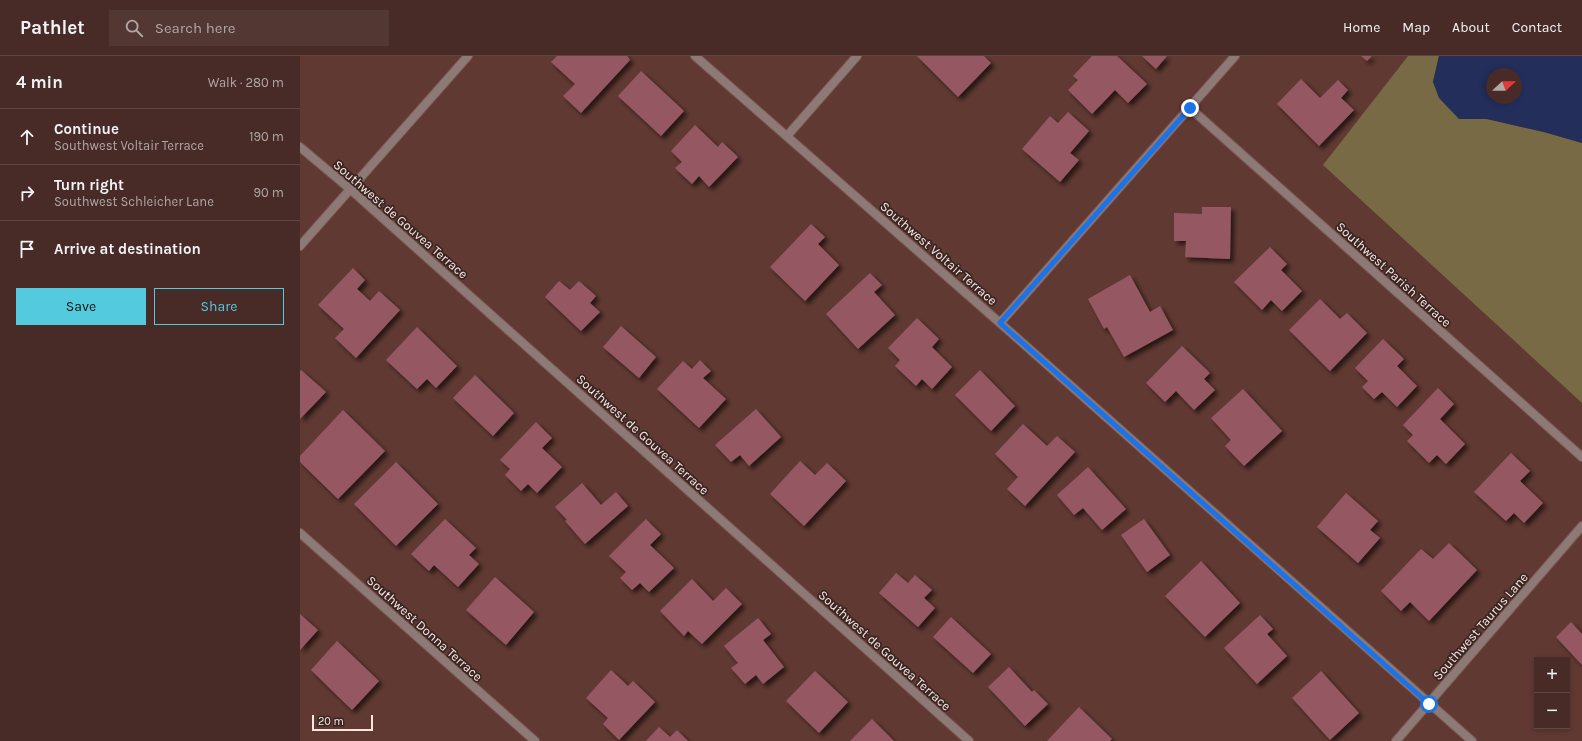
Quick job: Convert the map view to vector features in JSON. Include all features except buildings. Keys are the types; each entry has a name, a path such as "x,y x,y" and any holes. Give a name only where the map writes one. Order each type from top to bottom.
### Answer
{"street":[{"path":"300,246 468,56"},
{"name":"Southwest Voltair Terrace","path":"695,56 1000,323 1472,741"},
{"path":"787,136 857,56"},
{"path":"1000,323 1235,56"},
{"name":"Southwest Parish Terrace","path":"1190,108 1582,457"},
{"name":"Southwest de Gouvea Terrace","path":"300,147 350,189 968,741"},
{"name":"Southwest Taurus Lane","path":"1396,741 1582,526"},
{"name":"Southwest Donna Terrace","path":"300,533 534,741"}],"shaded area":[{"path":"1408,56 1439,56 1433,82 1459,119 1487,119 1544,132 1582,143 1582,403 1323,165"}],"water":[{"path":"1439,56 1582,56 1582,143 1544,132 1487,119 1459,119 1439,98 1433,82"}],"route":[{"path":"1190,108 1000,323 1429,704"}]}
